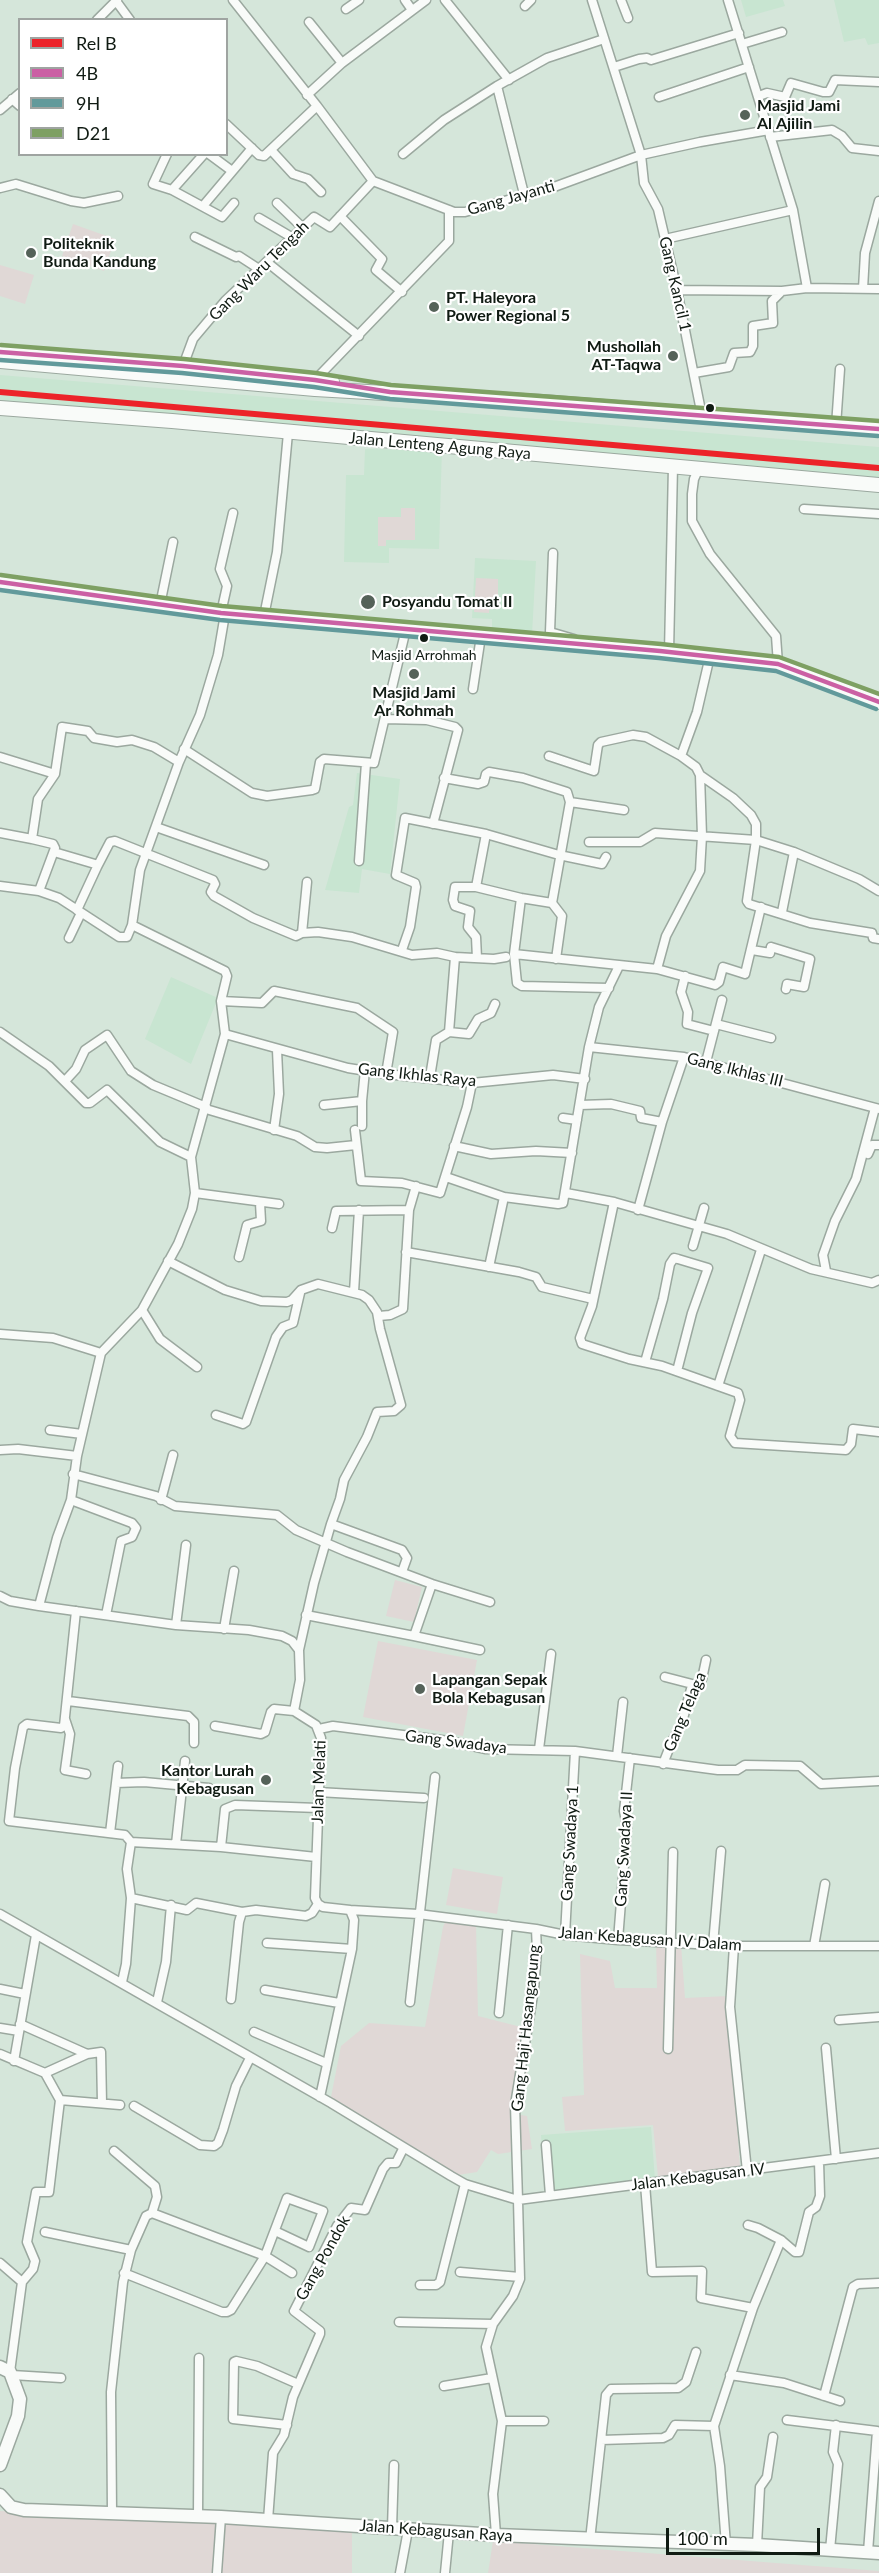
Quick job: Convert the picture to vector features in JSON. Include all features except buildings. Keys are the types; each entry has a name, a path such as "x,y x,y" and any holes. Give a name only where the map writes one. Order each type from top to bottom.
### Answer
{"main road":[{"path":"0,352 183,366 315,380 390,392"},
{"path":"0,362 315,389 543,402 879,429"},
{"name":"Jalan Lenteng Agung Raya","path":"0,408 879,485"},
{"path":"0,582 223,613 669,652 778,664 879,702"},
{"path":"0,2465 20,2405 19,2393 7,2371"},
{"name":"Jalan Kebagusan Raya","path":"0,2494 10,2507 24,2510 221,2517 496,2535 873,2553"}],"street":[{"path":"233,0 317,106 372,181 340,216 382,259 376,270 402,292"},
{"path":"346,9 359,0"},
{"path":"405,0 412,10"},
{"path":"307,95 342,63 426,0"},
{"path":"445,0 509,80"},
{"name":"Gang Kancil 1","path":"592,0 641,155 644,183 658,209 702,416"},
{"path":"621,0 628,18"},
{"path":"728,0 793,210 807,288"},
{"path":"99,18 116,1 129,18"},
{"path":"309,22 342,63"},
{"path":"742,44 782,32"},
{"path":"614,67 639,59 651,60 739,33"},
{"path":"403,154 444,120 497,86 547,58 604,39"},
{"path":"659,97 749,67"},
{"path":"759,96 767,93 785,97 791,83 829,92 835,80 879,82"},
{"path":"497,86 524,194"},
{"path":"0,110 16,96"},
{"path":"228,127 262,156 317,106"},
{"name":"Gang Jayanti","path":"372,181 449,210 465,212 554,187 641,155 700,142 769,133 832,130 843,136 852,148 879,151"},
{"path":"203,206 252,148"},
{"path":"271,150 293,174 308,179 321,192"},
{"path":"167,156 153,184 172,190 222,217 234,203"},
{"path":"172,190 202,156"},
{"path":"212,156 232,171"},
{"path":"0,188 16,184 84,203 118,196"},
{"path":"863,289 865,253 879,201"},
{"path":"277,203 303,228"},
{"path":"315,380 402,292 448,241 449,210"},
{"path":"664,239 793,210"},
{"name":"Gang Waru Tengah","path":"183,366 193,339 225,301 268,263 314,217 330,227 340,216"},
{"path":"259,218 293,238"},
{"path":"195,237 236,257 240,256 259,269"},
{"path":"268,263 359,336"},
{"path":"677,290 879,289"},
{"path":"694,373 729,367 734,352 750,352 753,346 753,326 773,323 772,301 782,291"},
{"path":"836,426 840,369"},
{"path":"264,616 277,552 288,433"},
{"path":"669,652 673,466"},
{"path":"699,468 694,479 692,520 710,554 776,636 778,664"},
{"path":"804,509 879,514"},
{"path":"0,886 39,891 59,898 119,937 127,937 132,925 136,886 145,854 184,749 200,716 218,655 227,586 220,569 233,513"},
{"path":"160,605 173,542"},
{"path":"553,552 550,632 603,647"},
{"path":"184,749 252,793 267,796 315,789 321,760 375,762 406,630"},
{"path":"473,690 481,636"},
{"path":"681,756 697,712 711,656"},
{"path":"385,718 427,720 457,728 458,733 433,824"},
{"path":"32,839 38,799 55,774 62,727 88,731 94,738 117,742 132,740 154,747 179,762"},
{"path":"549,756 594,771 598,745 601,742 633,735 646,737 698,768 702,836 700,871 666,936 657,969"},
{"path":"0,758 55,774"},
{"path":"359,861 366,763"},
{"path":"444,778 478,784 484,782 488,772 523,778 567,792 570,802 552,903"},
{"path":"700,775 734,798 751,815 756,824 756,840 747,901 751,905 782,912 810,923 872,933 873,938 879,939"},
{"path":"570,802 624,810"},
{"path":"402,950 410,927 416,887 415,883 396,875 405,818 486,834 559,855 602,864 606,857"},
{"path":"156,827 264,866"},
{"path":"0,832 53,844 55,849 39,891"},
{"path":"589,842 640,842 655,833 756,840 794,852 860,879 879,891"},
{"path":"476,887 486,834"},
{"path":"69,938 97,867 113,841 213,880 215,884 212,894 253,918 296,936 302,933 318,932 352,937 402,950 412,955 437,953 477,958 510,955 556,959 657,969 717,985 723,967 743,974 747,972 762,907"},
{"path":"54,852 95,864 97,867"},
{"path":"782,912 794,852"},
{"path":"302,933 307,882"},
{"path":"477,958 476,937 468,927 470,910 455,906 453,900 455,886 476,887 552,903 562,916 556,959"},
{"path":"521,898 510,955 519,985 609,988"},
{"path":"39,1606 57,1538 71,1500 73,1474 101,1353 139,1313 168,1262 192,1209 195,1193 192,1157 225,1034 221,1001 227,978 225,970 132,925"},
{"path":"752,950 770,953 771,947 810,959 804,987 787,984 786,989"},
{"path":"449,1032 455,957"},
{"path":"447,1177 504,1197 563,1203 589,1047 599,1008 619,966"},
{"path":"685,976 681,992 688,1012 687,1024 771,1038"},
{"path":"221,1001 262,1003 274,991 357,1008 393,1032 386,1074"},
{"path":"706,1062 722,1000"},
{"path":"430,1077 436,1040 449,1032 465,1035 471,1033 478,1019 491,1013 495,1004"},
{"path":"0,1032 49,1066 87,1104 107,1090 160,1142 192,1157"},
{"name":"Gang Ikhlas Raya","path":"225,1034 278,1050 386,1074 472,1083 553,1075 585,1079"},
{"path":"65,1081 76,1069 85,1050 107,1035 132,1071 153,1085 206,1108 297,1136 315,1147 327,1148 356,1144"},
{"name":"Gang Ikhlas III","path":"589,1047 684,1057 877,1109"},
{"path":"274,1130 279,1094 278,1050"},
{"path":"638,1210 662,1122 684,1057"},
{"path":"365,1070 356,1144 360,1179 363,1182 416,1186 439,1194 447,1177 472,1083"},
{"path":"324,1105 362,1101"},
{"path":"580,1105 611,1104 640,1111 641,1118 662,1122"},
{"path":"826,1271 823,1255 835,1221 856,1179 877,1109"},
{"path":"563,1118 577,1120"},
{"path":"856,1192 871,1146 879,1145"},
{"path":"454,1146 491,1154 536,1151 572,1153"},
{"path":"379,1316 390,1315 403,1309 409,1210 416,1186"},
{"path":"195,1193 279,1204"},
{"path":"566,1193 614,1202 727,1234 805,1267 872,1283 879,1280"},
{"path":"489,1267 504,1197"},
{"path":"614,1202 593,1299 580,1342 629,1359 677,1371 738,1393 740,1396 730,1436 735,1443 846,1450 851,1444 853,1429 879,1432"},
{"path":"239,1257 247,1225 261,1221 260,1203"},
{"path":"693,1246 704,1208"},
{"path":"354,1292 359,1210"},
{"path":"332,1228 336,1211 409,1210"},
{"path":"718,1386 761,1250"},
{"path":"406,1252 534,1276 542,1287 593,1299"},
{"path":"645,1362 663,1299 670,1264 674,1258 678,1259 708,1268 692,1313 677,1371"},
{"path":"168,1262 225,1290 261,1301 290,1301 301,1290 318,1284 354,1292 369,1300 379,1316 380,1329 400,1400 398,1409 377,1412 344,1480 340,1499 324,1542 306,1615 299,1650 300,1680 294,1711 274,1709 265,1732 261,1734 215,1726"},
{"path":"216,1415 243,1424 246,1422 276,1336 283,1327 293,1323 301,1290"},
{"path":"139,1313 160,1339 197,1367"},
{"path":"0,1334 53,1338 101,1353"},
{"path":"50,1430 82,1434"},
{"path":"0,1450 18,1449 77,1456"},
{"path":"162,1500 173,1455"},
{"path":"73,1474 162,1500 175,1506 277,1515 296,1530 324,1542 432,1584 490,1602"},
{"path":"71,1500 132,1523 136,1528 132,1538 121,1541 106,1615"},
{"path":"331,1524 402,1550 406,1558 402,1572"},
{"path":"176,1624 186,1545"},
{"path":"224,1629 234,1571"},
{"path":"414,1636 432,1584"},
{"path":"0,1596 10,1601 39,1606 282,1636 292,1641 299,1650"},
{"path":"76,1611 64,1726 61,1728 27,1724 23,1727 5,1820 125,1835 131,1842 221,1846 316,1857"},
{"path":"306,1615 480,1650"},
{"path":"539,1749 551,1654"},
{"name":"Gang Telaga","path":"663,1764 681,1726 691,1689 702,1679 706,1660"},
{"path":"665,1677 696,1685"},
{"path":"68,1701 188,1716 194,1722 194,1743"},
{"path":"617,1756 623,1701"},
{"name":"Jalan Melati","path":"294,1711 319,1729 321,1738 315,1898 318,1904"},
{"path":"65,1719 70,1734 65,1770 86,1774"},
{"name":"Gang Swadaya","path":"319,1729 333,1726 493,1749 575,1751 718,1770 737,1770 746,1765 800,1766 821,1784 879,1781"},
{"name":"Gang Swadaya 1","path":"565,1935 575,1751"},
{"name":"Gang Swadaya II","path":"618,1940 627,1826 624,1811 630,1758"},
{"path":"176,1844 185,1761"},
{"path":"110,1833 118,1766"},
{"path":"410,2002 435,1777"},
{"path":"116,1783 144,1782 208,1788"},
{"path":"318,1792 424,1798"},
{"path":"221,1846 225,1809 235,1805 318,1808"},
{"path":"123,1982 131,1898 127,1869 131,1842"},
{"path":"713,1945 721,1851"},
{"path":"668,2049 673,1852"},
{"path":"814,1946 825,1884"},
{"path":"0,1914 123,1982 320,2097 352,1949 354,1920 350,1910 318,1904 312,1913 306,1916 256,1910 242,1912 194,1903 187,1910 131,1898"},
{"path":"157,2002 166,1962 171,1905"},
{"name":"Jalan Kebagusan IV Dalam","path":"350,1910 418,1914 508,1925 565,1935 618,1940 734,1946 879,1946"},
{"path":"231,1999 242,1912"},
{"path":"499,2013 508,1925"},
{"name":"Gang Haji Hasangapung","path":"518,2200 514,2105 534,1989 536,1929"},
{"path":"14,2061 36,1935"},
{"path":"267,1943 352,1949"},
{"path":"734,1946 730,2007 747,2171"},
{"path":"0,1989 25,1994"},
{"path":"265,1990 339,2003"},
{"path":"839,2019 879,2017"},
{"path":"0,2028 19,2027 87,2055"},
{"path":"254,2032 326,2063"},
{"path":"826,2048 836,2159"},
{"path":"45,2073 87,2055 101,2052 102,2103"},
{"path":"0,2054 45,2073 60,2100 49,2192 36,2192 27,2242 35,2261 33,2269 22,2282 7,2371 61,2378"},
{"path":"134,2106 200,2145 214,2146 218,2143 224,2130 236,2086 250,2058"},
{"name":"Jalan Kebagusan IV","path":"320,2097 356,2117 403,2149 465,2184 518,2200 879,2153"},
{"path":"60,2100 120,2105"},
{"path":"546,2145 550,2195"},
{"name":"Gang Pondok","path":"268,2520 273,2453 284,2435 289,2408 321,2332 295,2313 295,2310 337,2226 351,2208 365,2210 383,2169 388,2163 396,2163 403,2149"},
{"path":"114,2151 154,2186 157,2197 152,2214"},
{"path":"748,2225 780,2240 795,2253 800,2251 810,2210 816,2207 820,2196 819,2161"},
{"path":"420,2285 436,2285 440,2282 465,2184"},
{"path":"645,2184 652,2272 702,2271 701,2298 753,2308"},
{"path":"124,2273 227,2312 231,2310 265,2256 287,2198 323,2211 309,2247 275,2231"},
{"path":"496,2535 493,2494 502,2421 486,2347 493,2324 513,2296 520,2277 518,2200"},
{"path":"112,2512 111,2392 124,2273 146,2216 152,2214 265,2256 292,2273"},
{"path":"45,2232 131,2250"},
{"path":"726,2545 720,2466 714,2426 753,2308 780,2240"},
{"path":"0,2264 22,2282"},
{"path":"460,2272 520,2277"},
{"path":"824,2396 853,2287 858,2284 879,2283"},
{"path":"399,2322 493,2324"},
{"path":"590,2540 608,2391 678,2388 686,2382 696,2352"},
{"path":"198,2516 199,2358"},
{"path":"287,2425 233,2419 234,2362 256,2366 298,2384"},
{"path":"730,2375 784,2383 840,2401"},
{"path":"444,2386 492,2378"},
{"path":"787,2420 873,2429 877,2433 873,2553"},
{"path":"502,2421 544,2421"},
{"path":"601,2440 663,2438 669,2435 675,2425 714,2426"},
{"path":"831,2550 837,2464 833,2452 836,2425"},
{"path":"757,2546 760,2487 766,2477 773,2437"},
{"path":"392,2528 394,2465"},
{"path":"217,2573 221,2517"},
{"path":"400,2573 408,2530"},
{"path":"445,2573 449,2532"}],"shaded area":[{"path":"741,0 783,0 785,6 746,17"},
{"path":"834,0 879,0 879,43 868,45 865,38 844,42"},
{"path":"73,224 115,239 104,271 62,256"},
{"path":"0,265 34,275 25,304 0,296"},
{"path":"0,375 879,447 879,483 0,406"},
{"path":"442,448 439,549 389,548 389,563 344,562 346,475 364,475 365,449"},
{"path":"401,508 415,508 415,540 386,540 386,546 378,546 378,517 401,517"},
{"path":"475,558 536,561 532,635 492,632 492,619 472,618"},
{"path":"476,578 498,579 498,598 490,598 489,613 474,612"},
{"path":"357,773 400,779 390,874 362,869 359,893 325,890 349,807 353,805"},
{"path":"171,977 218,998 191,1064 145,1039"},
{"path":"395,1580 422,1587 414,1622 386,1616"},
{"name":"Lapangan Sepak Bola Kebagusan","path":"378,1641 477,1660 463,1736 363,1717"},
{"path":"453,1868 503,1877 497,1914 446,1905"},
{"path":"446,1920 476,1925 478,2016 525,2028 527,2076 514,2114 527,2116 532,2149 498,2154 491,2150 477,2172 458,2175 331,2097 341,2046 369,2023 425,2027"},
{"path":"656,1942 681,1944 685,1998 728,1996 740,2167 658,2177 653,2125 565,2131 562,2097 584,2095 580,1954 610,1961 615,1988 657,1988"},
{"path":"651,2127 655,2180 565,2194 545,2189 541,2135"},
{"path":"0,2511 352,2528 352,2573 0,2573"},
{"path":"493,2541 879,2571 879,2573 488,2573"}],"rail line":[{"name":"B","path":"0,392 879,468"}],"transit line":[{"name":"D21","path":"1,345 184,359 316,373 391,385 879,421"},
{"name":"4B","path":"0,352 183,366 315,380 390,392 879,429"},
{"name":"9H","path":"0,360 182,373 314,387 390,399 878,436"},
{"name":"D21","path":"1,575 222,606 661,644 779,657 879,694"},
{"name":"4B","path":"0,582 221,613 660,651 778,664 879,702"},
{"name":"9H","path":"0,590 220,620 659,658 776,671 876,709"}],"place":[{"name":"Masjid Jami Al Ajilin","path":"745,115"},
{"name":"Politeknik Bunda Kandung","path":"31,253"},
{"name":"PT. Haleyora Power Regional 5","path":"434,307"},
{"name":"Mushollah AT-Taqwa","path":"673,356"},
{"name":"Posyandu Tomat II","path":"368,602"},
{"name":"Masjid Arrohmah","path":"424,638"},
{"name":"Masjid Jami Ar Rohmah","path":"414,674"},
{"name":"Lapangan Sepak Bola Kebagusan","path":"420,1689"},
{"name":"Kantor Lurah Kebagusan","path":"266,1780"}]}
